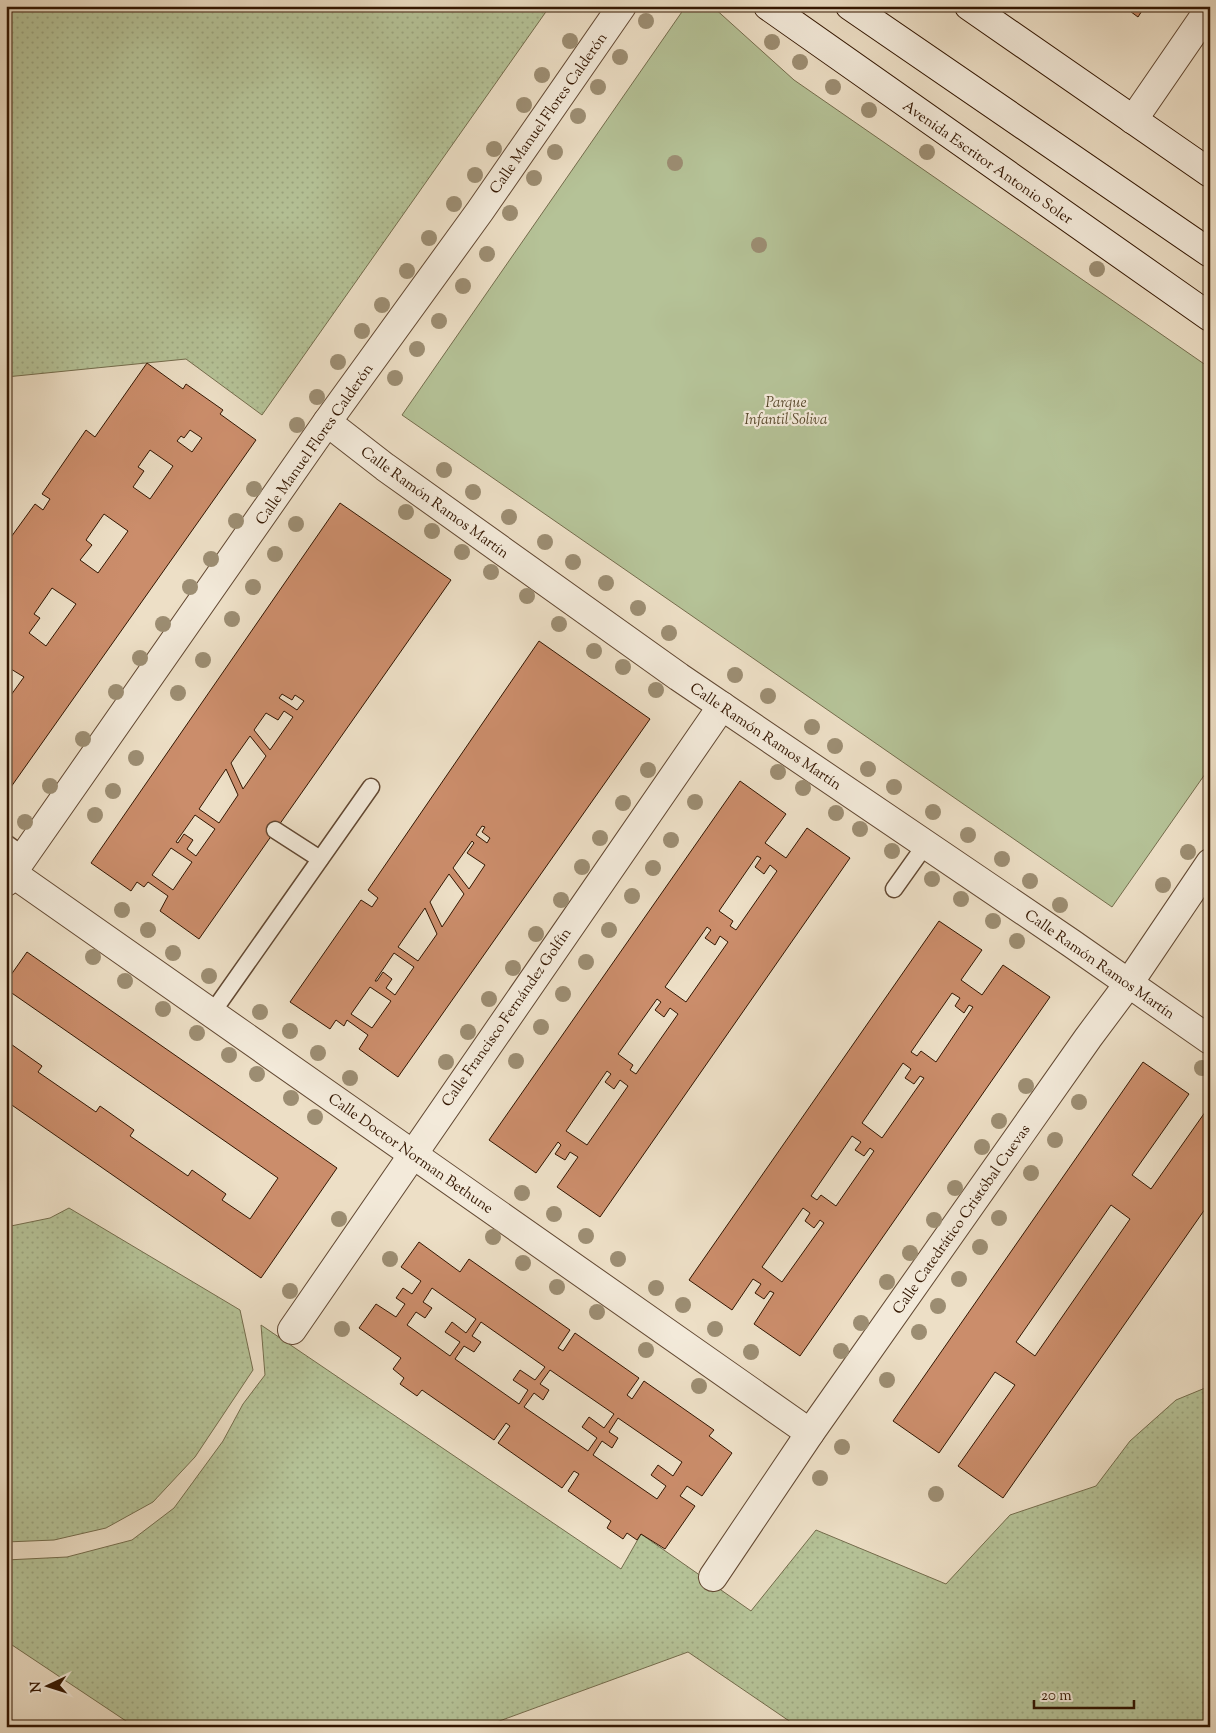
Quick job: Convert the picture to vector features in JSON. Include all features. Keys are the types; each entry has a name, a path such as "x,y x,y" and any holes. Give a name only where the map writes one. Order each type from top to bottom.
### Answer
{"street":[{"name":"Calle Manuel Flores Calderón","path":"12,864 480,211 622,6"},
{"name":"Avenida Escritor Antonio Soler","path":"768,6 1210,317"},
{"path":"850,6 1210,253"},
{"path":"969,6 1210,173"},
{"path":"1133,120 1210,8"},
{"name":"Calle Ramón Ramos Martín","path":"328,422 385,467 722,706 1210,1040"},
{"name":"Calle Francisco Fernández Golfín","path":"292,1330 722,706"},
{"name":"Calle Catedrático Cristóbal Cuevas","path":"713,1577 810,1433 1088,1038 1129,983 1210,863"},
{"name":"Calle Doctor Norman Bethune","path":"12,864 212,1013 810,1433"}],"lane":[{"path":"212,1013 371,787"},
{"path":"275,830 320,859"},
{"path":"894,889 926,844"}],"green space":[{"path":"6,6 550,6 262,415 186,359 6,377"},
{"name":"Parque Infantil Soliva","path":"686,6 712,6 794,80 1210,368 1210,767 1112,907 402,415"},
{"path":"69,1208 240,1310 253,1370 195,1457 153,1502 106,1528 54,1540 6,1542 6,1227 50,1218"},
{"path":"261,1325 621,1569 641,1534 751,1611 816,1530 946,1584 1010,1515 1096,1486 1130,1441 1176,1400 1210,1386 1210,1727 798,1727 688,1652 483,1727 135,1727 6,1641 6,1560 67,1557 132,1540 174,1508 223,1441 243,1404 265,1375"}],"building":[{"path":"1123,6 1145,6 1138,17"},
{"path":"147,363 183,389 186,384 223,410 220,414 256,440 6,794 6,702 24,677 6,666 6,544 35,504 43,510 50,499 42,494 86,430 95,437","holes":["190,430 202,438 192,452 177,441 181,436 184,438","150,450 173,466 150,499 133,487 144,471 138,467","104,514 128,531 98,573 80,560 92,545 86,540","52,588 76,604 46,646 29,633 40,618 34,614"]},
{"path":"340,503 451,580 199,939 160,911 168,896 148,882 144,887 137,882 131,891 91,863","holes":["282,694 292,700 295,695 304,701 297,710 279,698","284,711 293,717 270,750 254,730 266,713 278,720","250,736 266,756 243,789 231,763","226,769 238,795 219,823 199,809","195,815 215,829 196,856 187,849 193,840 184,834 178,843 176,842","171,848 192,862 173,890 152,875"]},
{"path":"539,641 650,719 398,1077 359,1049 368,1035 347,1020 344,1026 336,1020 330,1029 290,1002 361,900 372,907 378,898 368,890","holes":["482,826 485,827 482,832 490,838 487,843 476,835","472,841 474,843 467,853 485,865 469,889 453,868","449,874 464,894 442,927 430,902","425,908 437,934 418,961 398,947","394,953 414,967 395,995 386,988 392,979 383,972 375,981","370,987 391,1001 372,1028 351,1014"]},
{"path":"740,781 786,814 765,843 786,858 807,828 850,858 600,1217 557,1187 578,1157 570,1152 565,1160 555,1154 561,1145 558,1142 536,1173 489,1140","holes":["757,856 761,858 755,867 764,874 770,865 777,871 736,930 730,926 733,921 719,911","707,927 711,930 705,938 715,945 720,936 728,942 686,1002 665,987","657,999 661,1002 655,1010 664,1017 670,1008 678,1014 636,1074 630,1070 633,1065 618,1054","607,1071 611,1074 605,1082 614,1089 620,1080 628,1086 587,1145 566,1131"]},
{"path":"939,921 982,950 961,980 982,995 1003,965 1050,997 800,1356 754,1324 774,1293 770,1291 764,1299 755,1293 761,1284 753,1279 732,1310 689,1280","holes":["952,993 960,998 955,1006 964,1013 969,1005 973,1007 936,1062 921,1051 917,1056 911,1052","903,1063 911,1069 905,1078 914,1084 920,1076 924,1078 882,1138 862,1123","852,1136 861,1142 855,1150 864,1156 870,1148 874,1151 836,1206 821,1195 817,1200 811,1196","803,1208 810,1213 805,1221 814,1228 820,1220 824,1223 782,1282 762,1267"]},
{"path":"27,952 337,1168 261,1278 6,1101 8,1042 42,1066 38,1072 96,1112 100,1106 134,1130 130,1136 188,1176 192,1170 226,1194 222,1200 250,1219 278,1178 6,989 6,982"},
{"path":"1143,1062 1189,1094 1132,1175 1151,1189 1208,1108 1210,1202 1003,1498 958,1466 1015,1385 995,1372 939,1453 893,1421","holes":["1111,1205 1130,1219 1035,1356 1016,1342"]},
{"path":"419,1242 460,1272 469,1259 570,1330 558,1348 563,1351 575,1333 639,1378 627,1395 632,1399 644,1381 714,1430 709,1436 732,1453 702,1496 687,1486 680,1496 695,1506 665,1549 641,1534 637,1540 627,1533 623,1539 607,1528 611,1521 568,1491 579,1474 574,1471 562,1488 498,1443 510,1426 506,1423 494,1440 422,1390 417,1396 400,1384 404,1378 393,1369 401,1358 359,1328 376,1304 396,1317 405,1304 396,1298 403,1288 412,1294 421,1281 401,1267","holes":["432,1288 476,1319 466,1333 452,1322 445,1332 460,1342 450,1356 407,1325 416,1312 425,1318 432,1308 423,1302","481,1322 545,1367 535,1380 520,1370 513,1380 528,1390 519,1404 455,1359 464,1346 474,1352 481,1342 472,1336","550,1370 614,1414 604,1428 589,1417 582,1427 597,1438 588,1451 524,1407 534,1393 543,1400 549,1390 540,1384","618,1418 682,1462 673,1476 658,1465 651,1475 666,1486 657,1499 593,1455 602,1441 612,1448 618,1438 609,1432"]}]}
